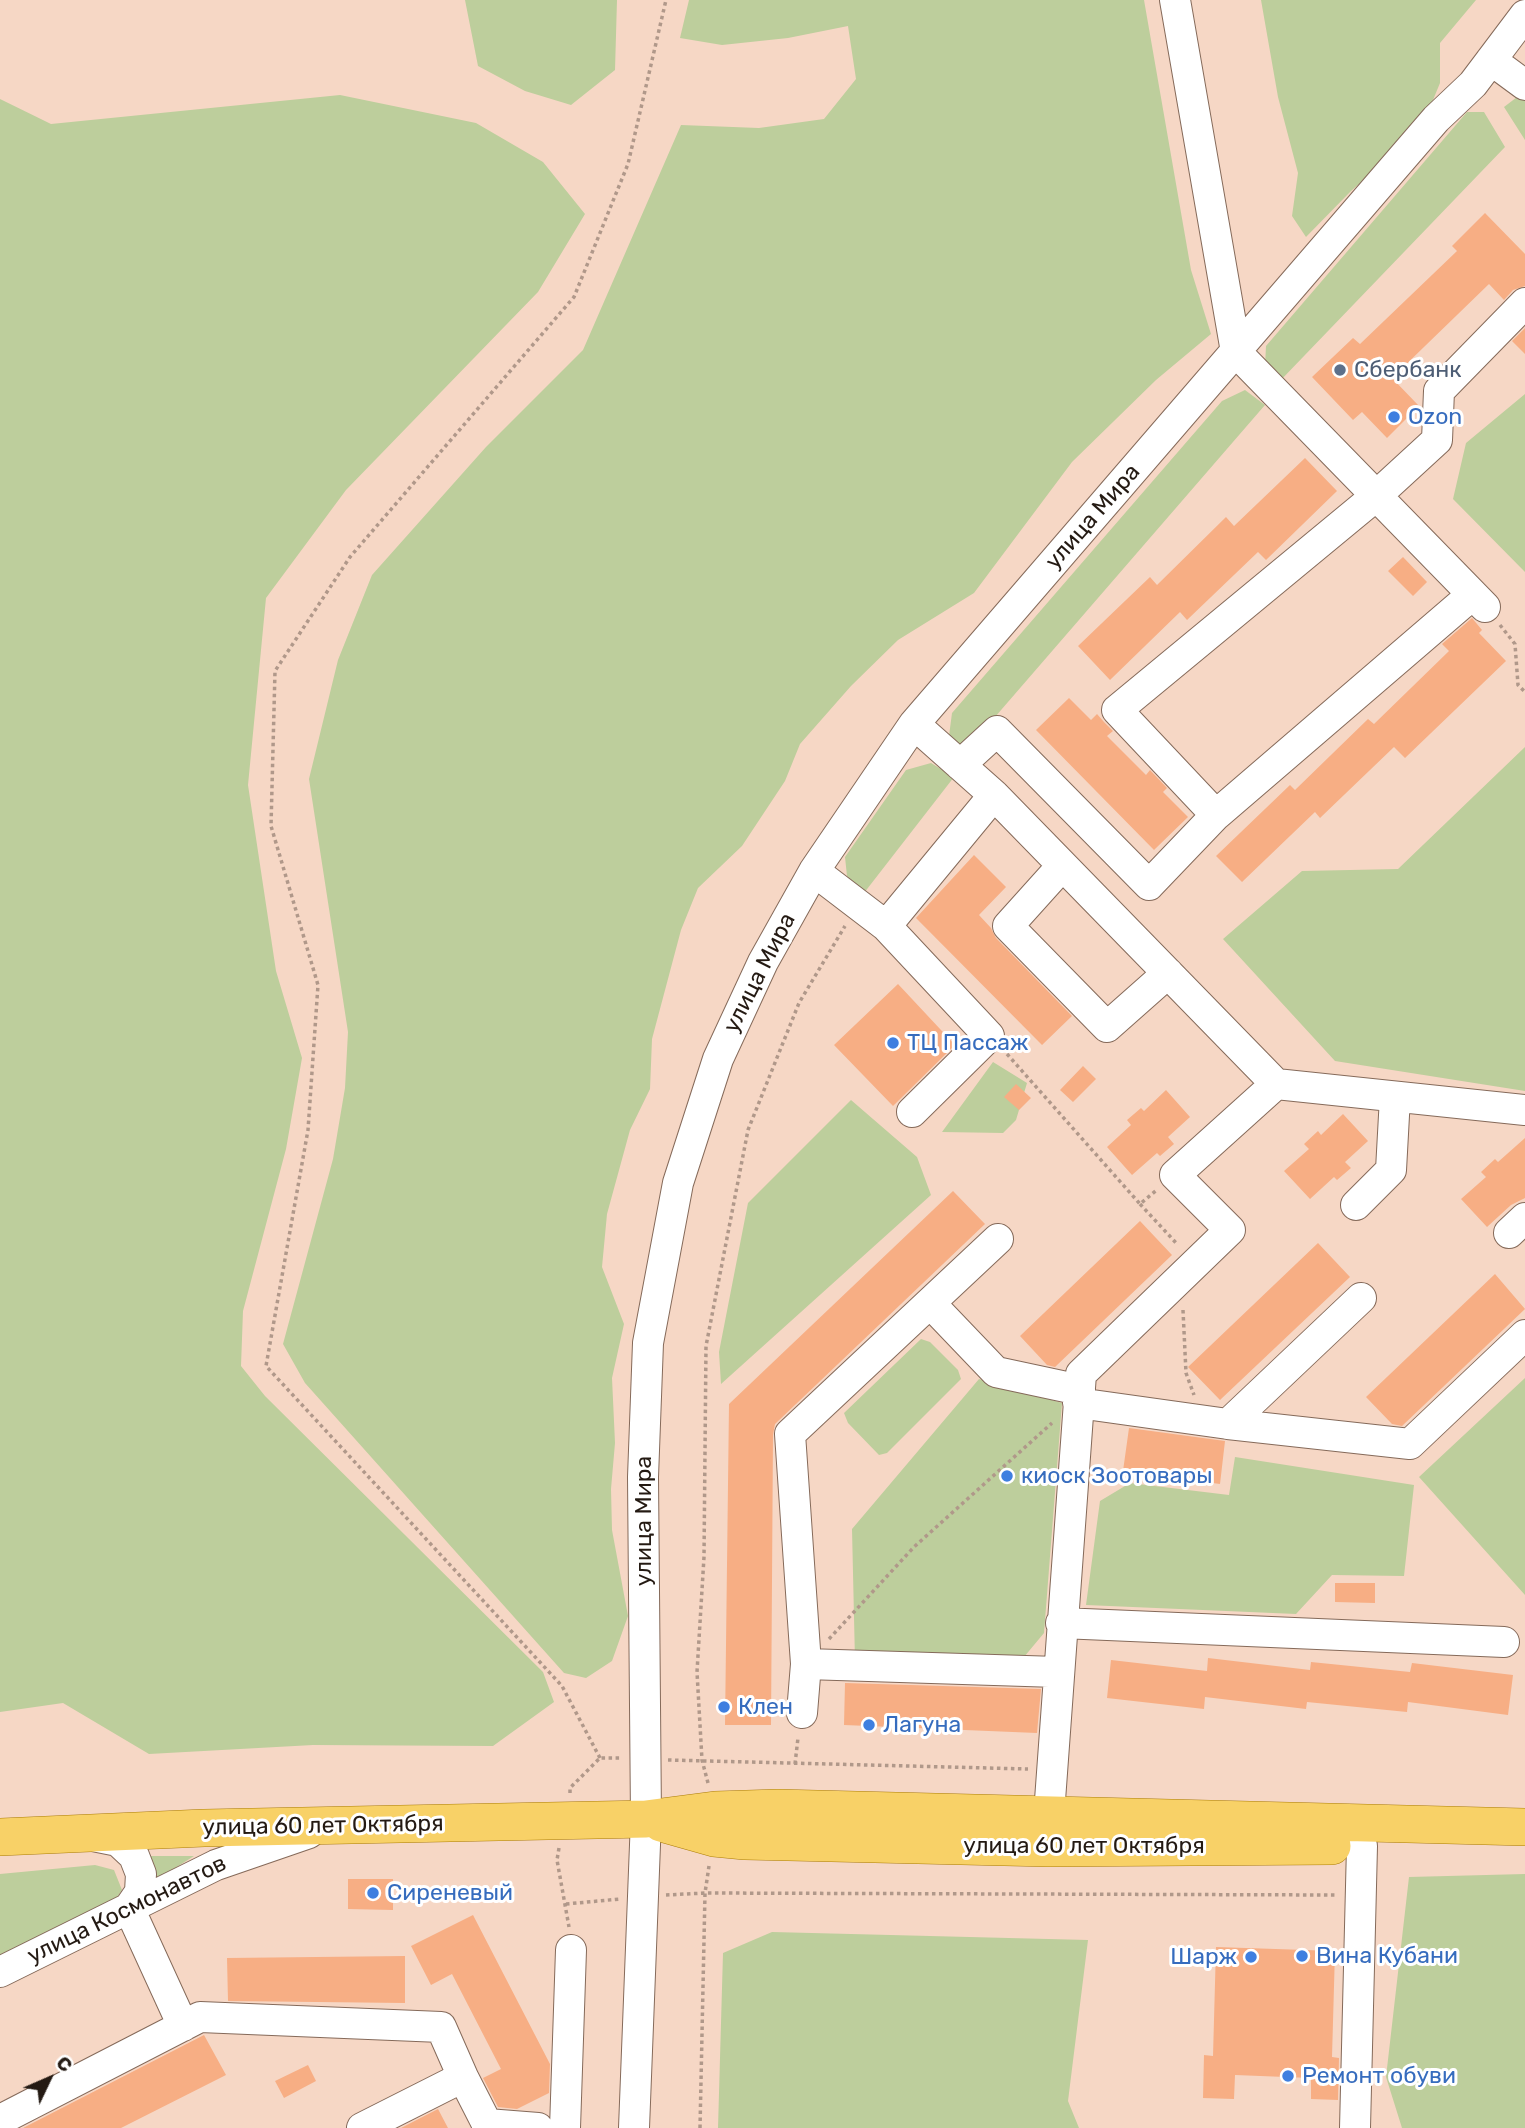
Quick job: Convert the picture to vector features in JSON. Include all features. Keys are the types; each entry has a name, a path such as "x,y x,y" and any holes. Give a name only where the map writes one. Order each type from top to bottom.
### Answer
{"main road":[{"name":"улица 60 лет Октября","path":"0,1837 204,1828 646,1819 714,1824 1048,1831 1362,1846 1525,1846"},
{"name":"улица 60 лет Октября","path":"1048,1831 1525,1827"}],"street":[{"path":"960,765 997,732 1149,885 1216,815 1479,601 1236,352 1175,0"},
{"name":"улица Мира","path":"634,2128 646,1819 643,1478 648,1343 678,1183 718,1059 763,962 814,871 914,724 1436,119 1473,84 1525,15"},
{"path":"1491,60 1525,51"},
{"path":"1491,60 1525,85"},
{"path":"1216,815 1117,710 1376,496 1437,440 1439,391 1525,303"},
{"path":"914,724 993,795 1276,1084 1525,1110"},
{"path":"886,926 993,795"},
{"path":"1062,866 1008,926 1107,1027 1168,973"},
{"path":"814,871 886,926 989,1035 912,1112"},
{"path":"1048,1831 1057,1672 1081,1374 1230,1230 1175,1175 1276,1084"},
{"path":"1356,1205 1391,1170 1395,1097"},
{"path":"802,1713 806,1664 790,1434 998,1239"},
{"path":"1216,1422 1362,1298"},
{"path":"930,1303 996,1372 1079,1397 1216,1422 1410,1444 1525,1335"},
{"path":"1061,1623 1504,1642"},
{"path":"806,1664 1057,1672"},
{"name":"улица Космонавтов","path":"0,1972 216,1865 336,1825"},
{"path":"204,1828 221,1835 229,1846 216,1865"},
{"path":"82,1833 118,1841 134,1856 141,1874 141,1883 129,1908 183,2026"},
{"path":"1355,2128 1362,1846"},
{"path":"565,2128 571,1950"},
{"path":"0,2120 200,2017 441,2027 487,2124 538,2128"},
{"path":"362,2128 463,2077"}],"path":[{"path":"600,1758 562,1686 266,1366 309,1130 318,985 271,826 275,671 350,557 574,297 628,164 666,0"},
{"path":"1479,601 1515,644 1518,685 1525,692"},
{"path":"700,2128 705,1893 714,1824 702,1760 697,1672 704,1557 706,1346 748,1130 799,1003 858,905"},
{"path":"989,1035 1140,1204 1188,1268 1185,1373 1216,1422"},
{"path":"1140,1204 1175,1175"},
{"path":"806,1664 914,1547 1079,1397"},
{"path":"566,1904 705,1893 1361,1895"}],"green space":[{"path":"465,0 617,0 615,70 571,105 525,91 478,66"},
{"path":"689,0 1144,0 1191,270 1211,334 1156,380 1072,462 974,593 898,640 851,686 800,744 785,781 742,846 698,888 681,930 652,1039 650,1089 630,1130 607,1214 602,1267 624,1324 612,1378 615,1443 611,1489 612,1530 628,1616 612,1661 586,1678 564,1673 305,1383 283,1344 333,1159 345,1088 348,1032 309,779 338,660 372,575 486,447 583,350 681,125 759,128 824,119 856,79 848,26 788,38 722,45 680,38"},
{"path":"1261,0 1476,0 1440,43 1440,83 1421,129 1351,191 1306,237 1292,216 1298,173 1278,97"},
{"path":"1525,91 1525,140 1504,107"},
{"path":"340,95 476,123 543,162 585,214 538,292 346,490 266,598 248,785 276,971 302,1058 286,1149 243,1311 241,1366 265,1396 543,1672 554,1702 493,1746 313,1745 149,1754 63,1703 0,1712 0,99 51,124"},
{"path":"1467,112 1484,112 1505,147 1279,382 1265,366 1266,346"},
{"path":"1245,390 1265,405 963,754 949,736 952,713 1222,401"},
{"path":"1525,394 1525,572 1453,499 1466,443"},
{"path":"1525,747 1525,1091 1335,1061 1223,939 1302,871 1398,869"},
{"path":"931,763 954,777 864,893 847,876 845,857 906,770"},
{"path":"993,1062 1027,1083 1016,1120 1003,1133 942,1132"},
{"path":"851,1100 917,1157 931,1195 721,1384 719,1352 748,1203"},
{"path":"921,1339 930,1342 958,1370 961,1379 887,1453 879,1455 848,1423 844,1413"},
{"path":"1525,1378 1525,1595 1419,1477"},
{"path":"979,1379 1062,1403 1044,1633 1014,1669 855,1661 852,1529"},
{"path":"1235,1457 1414,1485 1404,1576 1332,1575 1296,1614 1086,1605 1100,1501 1130,1483 1229,1495"},
{"path":"147,1856 194,1856 153,1882"},
{"path":"95,1865 114,1870 122,1890 114,1902 0,1956 0,1874"},
{"path":"1525,1874 1525,2128 1402,2128 1386,2077 1409,1877"},
{"path":"772,1932 1088,1940 1068,2101 1079,2128 718,2128 723,1953"}],"building":[{"path":"1485,213 1525,254 1525,286 1513,290 1504,300 1489,284 1392,378 1419,406 1387,438 1362,412 1353,420 1312,377 1353,338 1360,344 1457,251 1452,246"},
{"path":"1525,328 1525,354 1512,341"},
{"path":"1305,458 1337,491 1266,560 1258,552 1187,620 1180,612 1110,680 1078,646 1150,577 1157,585 1226,517 1234,526"},
{"path":"1403,557 1427,582 1413,596 1388,571"},
{"path":"1472,618 1482,630 1479,633 1506,661 1405,758 1394,747 1320,818 1315,812 1242,882 1216,856 1290,785 1295,790 1368,719 1374,724 1449,651 1442,644"},
{"path":"1069,698 1091,720 1097,714 1113,731 1107,736 1146,775 1150,770 1167,788 1163,792 1188,817 1154,850 1036,730"},
{"path":"974,855 1006,887 979,915 996,938 1072,1016 1042,1045 916,918"},
{"path":"898,984 955,1045 893,1106 834,1045"},
{"path":"1083,1066 1096,1079 1073,1102 1060,1090"},
{"path":"1016,1084 1031,1098 1019,1110 1004,1097"},
{"path":"1166,1090 1190,1117 1168,1137 1174,1144 1160,1156 1157,1153 1132,1175 1107,1147 1131,1125 1127,1120 1141,1108 1144,1111"},
{"path":"1343,1114 1368,1141 1345,1162 1351,1168 1337,1180 1334,1177 1310,1199 1284,1171 1309,1149 1304,1144 1318,1131 1321,1135"},
{"path":"1525,1138 1525,1198 1511,1205 1487,1227 1461,1199 1486,1177 1481,1172 1495,1159 1498,1162"},
{"path":"953,1191 985,1224 775,1424 771,1725 725,1725 729,1404"},
{"path":"1140,1221 1172,1255 1055,1367 1047,1365 1020,1336"},
{"path":"1318,1243 1350,1277 1220,1400 1188,1367"},
{"path":"1495,1274 1525,1309 1402,1426 1392,1424 1366,1397"},
{"path":"1129,1428 1225,1441 1220,1484 1123,1471"},
{"path":"1335,1583 1375,1583 1375,1603 1335,1602"},
{"path":"1208,1658 1310,1670 1311,1662 1410,1672 1412,1663 1513,1675 1508,1715 1408,1702 1407,1712 1307,1702 1306,1709 1205,1697 1204,1709 1107,1698 1111,1660 1207,1671"},
{"path":"845,1683 1041,1689 1037,1733 844,1725"},
{"path":"348,1879 393,1879 393,1910 348,1909"},
{"path":"473,1915 550,2064 549,2093 517,2109 498,2107 483,2078 501,2069 452,1974 431,1985 411,1946"},
{"path":"1216,1947 1335,1951 1332,2057 1339,2058 1338,2100 1311,2099 1311,2078 1235,2075 1234,2099 1203,2098 1204,2055 1213,2056"},
{"path":"405,1956 405,2003 228,2001 227,1958"},
{"path":"204,2035 226,2075 121,2128 23,2128"},
{"path":"308,2065 316,2081 284,2098 275,2081"},
{"path":"438,2109 448,2128 401,2128"}],"place":[{"name":"Сбербанк","path":"1340,370"},
{"name":"Ozon","path":"1394,417"},
{"name":"ТЦ Пассаж","path":"893,1043"},
{"name":"киоск Зоотовары","path":"1007,1476"},
{"name":"Клен","path":"724,1707"},
{"name":"Лагуна","path":"869,1725"},
{"name":"Сиреневый","path":"373,1893"},
{"name":"Вина Кубани","path":"1302,1956"},
{"name":"Шарж","path":"1251,1957"},
{"name":"Ремонт обуви","path":"1288,2076"}]}
